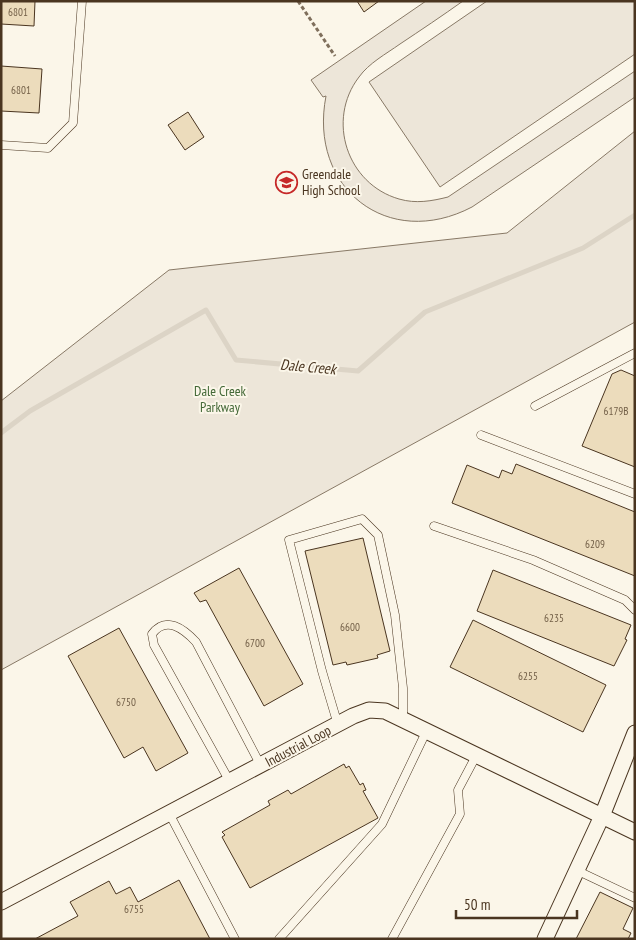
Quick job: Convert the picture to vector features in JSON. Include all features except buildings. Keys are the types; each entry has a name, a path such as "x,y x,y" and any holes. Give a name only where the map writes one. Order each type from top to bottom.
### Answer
{"street":[{"name":"Industrial Loop","path":"2,901 369,710 385,711 635,832"},
{"path":"544,939 602,816 633,743"}],"lane":[{"path":"1,145 48,148 73,123 82,1"},
{"path":"535,406 635,353"},
{"path":"481,435 635,494"},
{"path":"338,725 289,540 362,519 378,535 395,615 403,688 403,721"},
{"path":"434,526 533,560 625,600 635,610"},
{"path":"230,782 154,645 152,634 159,627 176,625 196,642 261,766"},
{"path":"279,939 382,824 426,732"},
{"path":"392,939 460,814 458,790 476,756"},
{"path":"170,814 235,939"},
{"path":"576,870 635,898"}],"path":[{"path":"298,1 335,56"}],"green space":[{"path":"426,1 463,1 368,67 359,77 349,94 344,112 343,131 347,148 355,165 366,180 381,191 399,199 418,202 448,197 635,71 635,97 472,207 441,219 411,221 384,215 361,203 342,183 329,158 324,129 326,96 323,97 311,80"},
{"path":"487,1 635,1 635,54 440,187 369,82"},
{"name":"Dale Creek Parkway","path":"635,131 635,322 1,670 1,401 169,270 507,233"}],"waterway":[{"name":"Dale Creek","path":"1,433 30,411 206,310 236,360 358,371 425,312 583,248 635,215"}],"place":[{"name":"Greendale High School","path":"286,182"}]}
